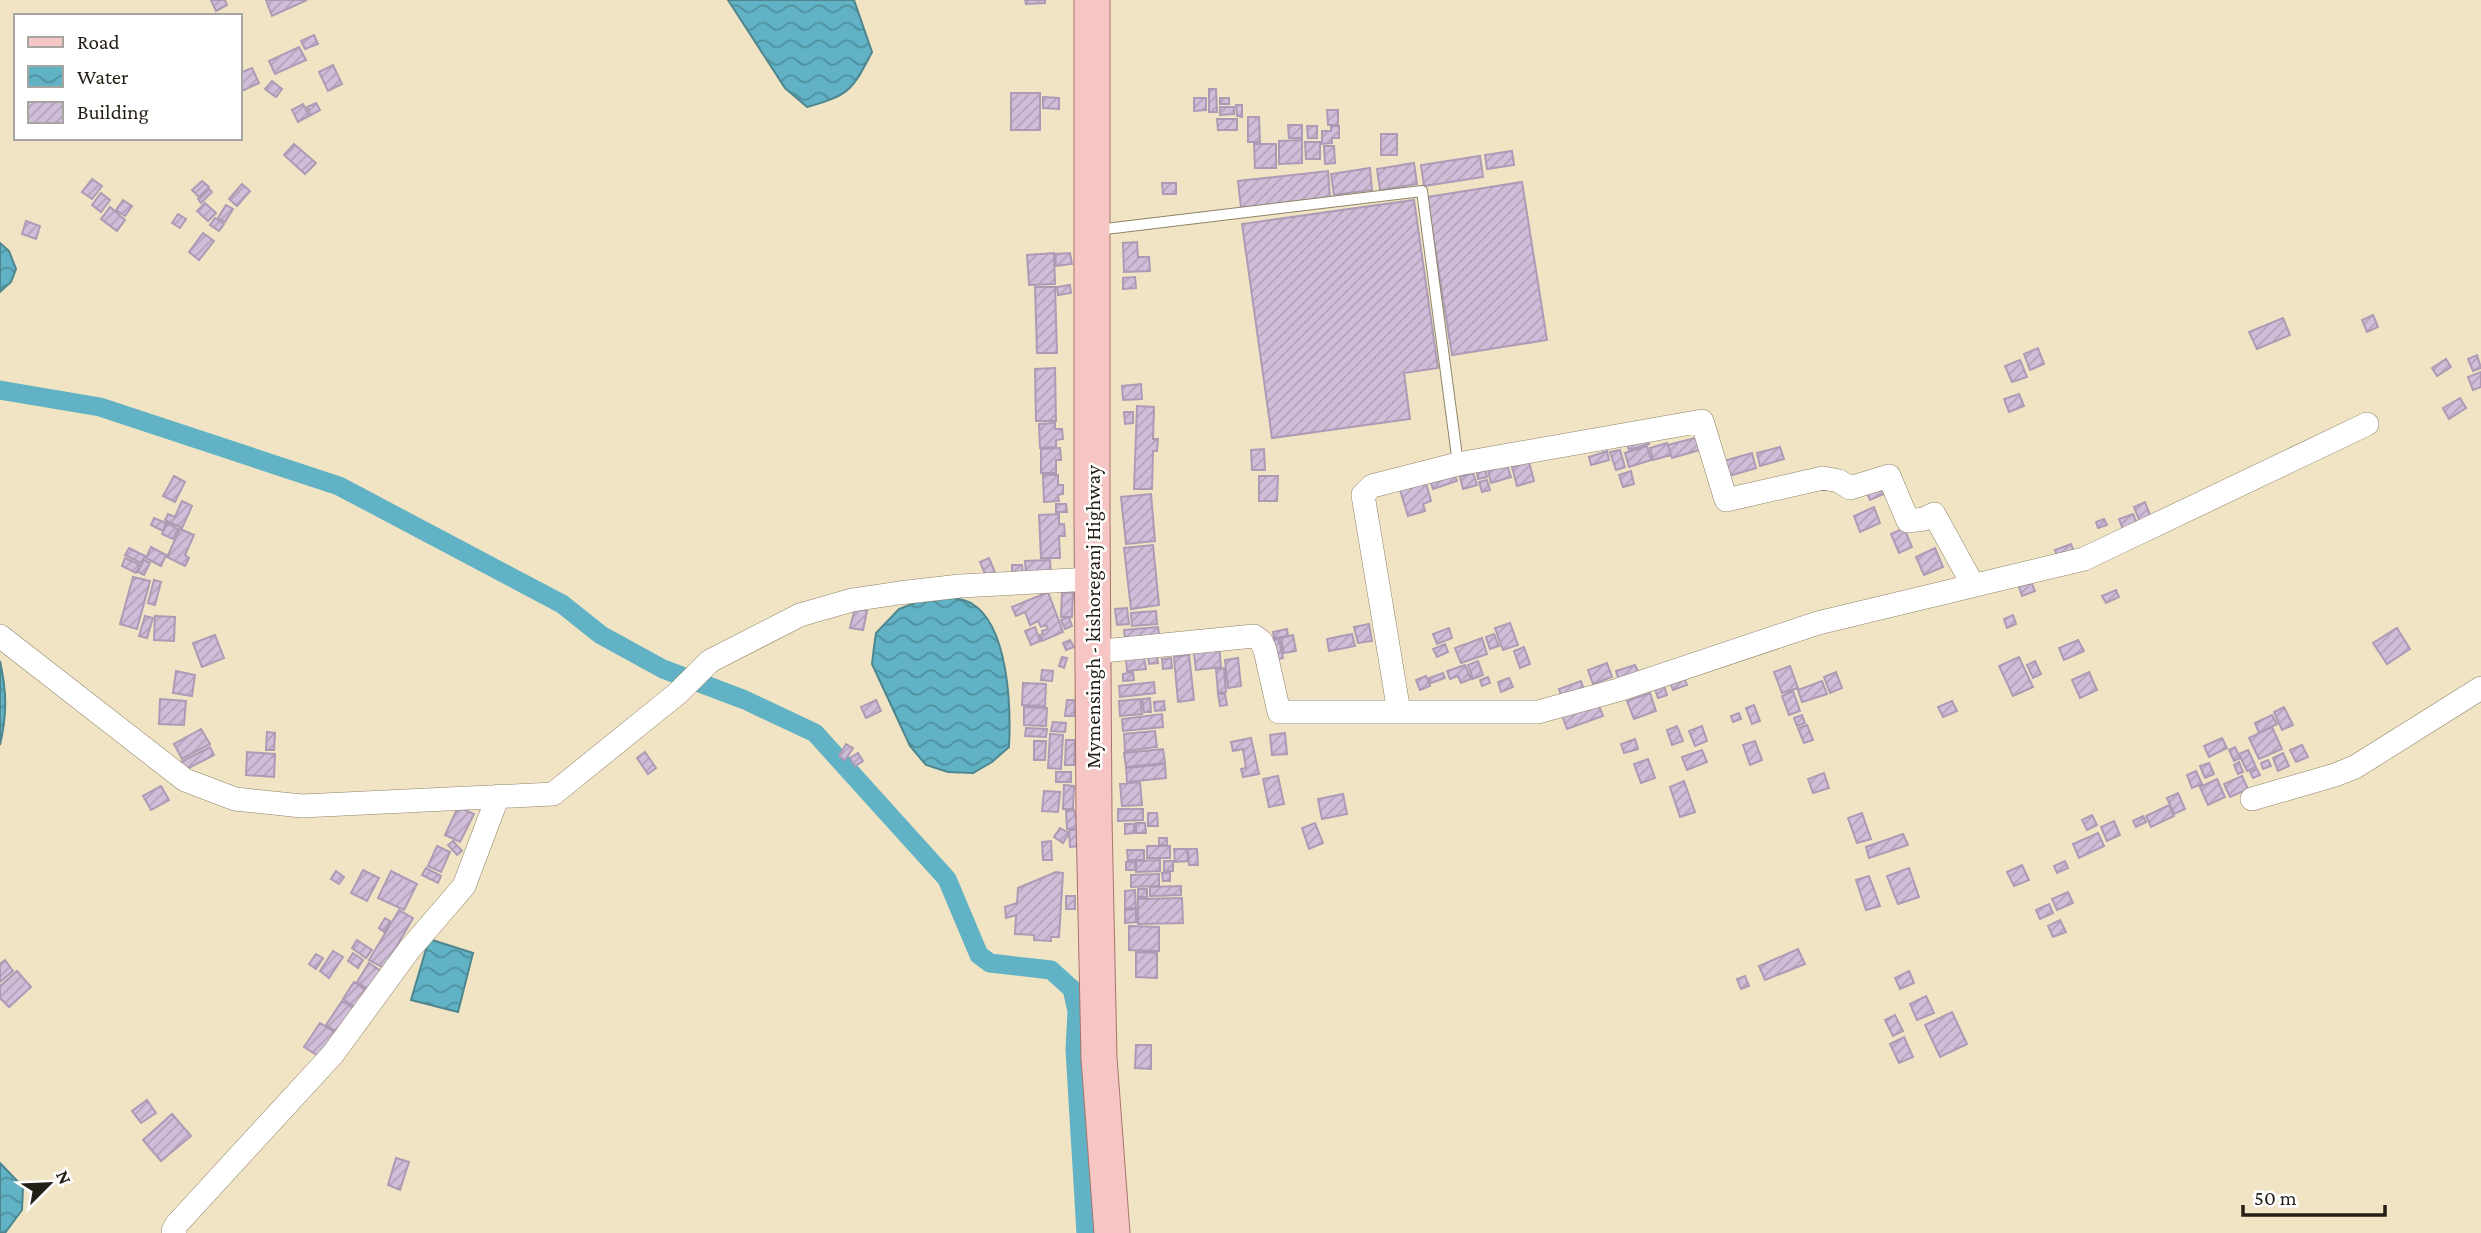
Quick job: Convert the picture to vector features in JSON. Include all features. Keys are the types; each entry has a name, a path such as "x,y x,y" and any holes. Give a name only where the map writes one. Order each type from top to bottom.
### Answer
{"main road":[{"name":"Mymensingh - kishoreganj Highway","path":"1092,0 1092,579 1099,1058 1112,1233"}],"street":[{"path":"1399,712 1363,495 1372,486 1458,464 1702,421 1726,500 1824,478 1839,481 1850,488 1889,475 1908,521 1924,519 1934,514 1973,585"},
{"path":"1093,652 1254,636 1261,641 1265,650 1279,712 1538,712 1618,690 1818,623 2084,559 2367,424"},
{"path":"0,636 185,780 235,799 302,806 498,796 553,793 678,693 710,661 800,615 852,600 960,586 1092,579"},
{"path":"2252,799 2355,767 2481,688"},
{"path":"175,1233 173,1231 176,1225 333,1054 409,950 464,886 498,796"}],"lane":[{"path":"1091,230 1422,191 1458,464"}],"water":[{"path":"728,0 854,0 872,52 848,90 832,99 807,107 785,88"},
{"path":"0,243 9,251 16,269 11,282 0,292"},
{"path":"927,598 955,598 971,603 984,614 1000,648 1008,690 1009,747 992,762 973,773 948,772 926,765 910,746 872,664 876,633 899,609"},
{"path":"0,661 5,703 0,745"},
{"path":"429,939 473,953 458,1012 411,1000"},
{"path":"0,1163 23,1187 22,1210 5,1233 0,1233"}],"building":[{"path":"211,0 225,0 227,5 216,11"},
{"path":"266,0 307,0 272,16"},
{"path":"1025,0 1045,0 1045,3 1026,4"},
{"path":"314,35 318,44 305,49 301,41"},
{"path":"299,47 306,60 275,74 269,61"},
{"path":"333,65 342,84 328,91 319,72"},
{"path":"252,68 259,83 242,91 242,72"},
{"path":"272,81 282,89 276,97 265,89"},
{"path":"1209,89 1216,89 1217,112 1209,112"},
{"path":"1011,93 1040,93 1040,130 1011,130"},
{"path":"1043,97 1059,98 1059,109 1043,108"},
{"path":"1194,98 1206,98 1206,110 1194,111"},
{"path":"1220,98 1229,98 1229,104 1220,104"},
{"path":"316,103 320,110 311,115 307,107"},
{"path":"303,104 309,116 298,122 292,110"},
{"path":"1236,105 1242,105 1242,117 1237,116"},
{"path":"1220,107 1234,107 1234,114 1220,115"},
{"path":"1327,110 1338,110 1338,125 1328,125"},
{"path":"1248,117 1259,117 1260,142 1248,142"},
{"path":"1217,119 1237,119 1237,130 1218,130"},
{"path":"1288,125 1302,125 1302,138 1289,138"},
{"path":"1307,126 1317,126 1317,138 1308,138"},
{"path":"1331,126 1339,126 1339,138 1332,138 1332,143 1322,144 1322,131 1331,131"},
{"path":"1381,134 1397,134 1397,155 1381,155"},
{"path":"1302,140 1302,163 1279,164 1279,141"},
{"path":"1305,142 1320,142 1320,159 1306,159"},
{"path":"294,144 316,163 305,174 284,155"},
{"path":"1254,144 1276,144 1276,168 1255,168"},
{"path":"1324,146 1334,146 1335,163 1325,164"},
{"path":"1512,151 1514,165 1487,169 1485,155"},
{"path":"1480,156 1483,177 1424,186 1421,165"},
{"path":"1414,163 1417,184 1380,190 1377,169"},
{"path":"1370,168 1372,190 1334,195 1331,174"},
{"path":"1328,171 1330,198 1241,208 1238,181"},
{"path":"92,179 102,186 92,199 82,192"},
{"path":"202,181 209,187 199,197 192,190"},
{"path":"1522,182 1547,340 1452,355 1427,197"},
{"path":"1162,183 1176,183 1176,194 1163,194"},
{"path":"242,184 250,191 237,206 229,199"},
{"path":"209,189 212,192 201,203 198,199"},
{"path":"101,193 110,200 101,212 92,205"},
{"path":"123,200 132,206 125,216 116,210"},
{"path":"1414,200 1438,368 1404,373 1410,419 1272,438 1242,224"},
{"path":"205,203 216,213 208,221 197,211"},
{"path":"226,205 233,209 225,222 218,218"},
{"path":"110,207 125,220 117,231 101,219"},
{"path":"178,214 186,219 180,228 172,223"},
{"path":"215,218 224,224 219,231 210,225"},
{"path":"26,221 40,226 36,239 22,234"},
{"path":"203,233 214,241 199,260 189,252"},
{"path":"1137,242 1138,257 1149,257 1150,271 1124,272 1123,243"},
{"path":"1054,253 1055,284 1029,285 1027,255"},
{"path":"1070,253 1072,264 1056,266 1055,254"},
{"path":"1135,277 1136,288 1123,289 1123,278"},
{"path":"1070,285 1071,293 1058,295 1057,287"},
{"path":"1035,287 1055,287 1057,353 1037,353"},
{"path":"2373,315 2378,327 2367,332 2362,320"},
{"path":"2283,318 2290,335 2257,349 2249,332"},
{"path":"2038,348 2044,364 2030,370 2024,354"},
{"path":"2477,355 2481,368 2473,371 2468,359"},
{"path":"2446,359 2451,367 2437,376 2432,368"},
{"path":"2020,360 2027,377 2012,382 2005,366"},
{"path":"1055,368 1056,421 1036,421 1035,369"},
{"path":"2481,372 2481,387 2473,390 2468,377"},
{"path":"1141,384 1142,399 1123,400 1122,386"},
{"path":"2019,394 2024,406 2009,412 2004,399"},
{"path":"2460,398 2466,408 2449,419 2443,408"},
{"path":"1137,406 1154,407 1153,439 1158,439 1157,451 1153,451 1152,489 1134,489"},
{"path":"1124,412 1133,412 1133,423 1125,424"},
{"path":"1055,423 1055,429 1062,429 1063,439 1056,440 1056,447 1040,448 1039,424"},
{"path":"1699,437 1703,449 1672,458 1668,445"},
{"path":"1647,439 1649,444 1629,450 1627,445"},
{"path":"1667,443 1671,455 1653,460 1650,448"},
{"path":"1647,446 1651,460 1629,467 1625,453"},
{"path":"1780,447 1784,459 1760,466 1757,453"},
{"path":"1060,448 1061,460 1056,460 1056,473 1041,473 1041,449"},
{"path":"1264,449 1265,470 1252,470 1251,450"},
{"path":"1620,450 1625,467 1616,470 1610,452"},
{"path":"1607,451 1609,460 1591,465 1589,457"},
{"path":"1752,453 1756,468 1729,476 1724,461"},
{"path":"1529,462 1534,481 1517,486 1512,467"},
{"path":"1507,465 1511,477 1491,483 1488,471"},
{"path":"1485,470 1487,477 1478,479 1477,473"},
{"path":"1631,471 1634,484 1623,487 1619,475"},
{"path":"1473,473 1477,485 1463,489 1460,477"},
{"path":"1043,475 1058,475 1058,485 1063,485 1063,494 1058,495 1059,501 1044,502"},
{"path":"174,476 185,482 175,502 163,496"},
{"path":"1259,476 1278,476 1277,501 1259,501"},
{"path":"1455,476 1457,481 1433,489 1431,483"},
{"path":"1487,480 1490,490 1482,492 1479,482"},
{"path":"1426,483 1431,501 1423,504 1425,511 1408,516 1400,490"},
{"path":"1882,484 1886,493 1870,500 1866,491"},
{"path":"1151,494 1155,541 1126,544 1121,497"},
{"path":"182,501 192,506 182,528 165,520 168,514 175,517"},
{"path":"2145,502 2151,518 2140,522 2134,507"},
{"path":"1056,504 1066,504 1067,512 1056,512"},
{"path":"1874,507 1880,523 1860,532 1854,516"},
{"path":"1059,514 1059,524 1064,524 1065,536 1059,536 1060,558 1041,558 1039,515"},
{"path":"2133,514 2138,526 2124,532 2119,519"},
{"path":"154,518 166,523 163,531 151,525"},
{"path":"2104,519 2107,525 2098,528 2096,522"},
{"path":"167,523 178,529 173,539 162,534"},
{"path":"1904,528 1912,547 1899,553 1891,534"},
{"path":"180,529 194,535 185,555 189,558 185,566 167,557"},
{"path":"2071,544 2075,554 2059,560 2055,550"},
{"path":"1153,545 1159,605 1131,609 1124,548"},
{"path":"151,547 166,555 161,566 146,558"},
{"path":"129,548 145,556 141,563 125,555"},
{"path":"1935,548 1943,567 1924,575 1916,557"},
{"path":"125,558 140,565 136,573 122,566"},
{"path":"989,558 996,575 987,579 980,562"},
{"path":"144,560 150,563 144,575 138,572"},
{"path":"1050,560 1051,574 1026,574 1025,561"},
{"path":"1012,565 1022,565 1023,574 1012,574"},
{"path":"133,577 150,581 137,629 120,624"},
{"path":"154,580 161,582 155,605 148,603"},
{"path":"2031,582 2035,591 2022,596 2019,587"},
{"path":"2116,590 2119,597 2106,603 2102,596"},
{"path":"1048,592 1063,632 1042,641 1040,635 1048,629 1046,625 1041,627 1038,621 1030,625 1025,612 1016,616 1012,607"},
{"path":"1062,592 1073,593 1072,617 1061,617"},
{"path":"855,608 867,611 863,630 850,628"},
{"path":"1127,608 1129,624 1117,625 1115,609"},
{"path":"1156,611 1157,624 1132,626 1131,613"},
{"path":"2013,615 2016,624 2007,628 2004,619"},
{"path":"145,616 153,618 147,638 139,636"},
{"path":"155,616 175,617 174,641 154,640"},
{"path":"1069,617 1072,626 1065,629 1061,620"},
{"path":"1510,623 1518,645 1503,650 1495,628"},
{"path":"1369,624 1372,641 1358,643 1354,627"},
{"path":"1035,627 1040,641 1031,645 1025,631"},
{"path":"1158,627 1160,642 1126,646 1124,630"},
{"path":"1449,628 1452,638 1437,644 1433,634"},
{"path":"2397,628 2410,649 2387,664 2373,643"},
{"path":"1287,629 1288,636 1274,638 1273,632"},
{"path":"1352,634 1355,646 1329,651 1327,639"},
{"path":"1494,634 1499,646 1490,649 1486,637"},
{"path":"215,635 224,658 202,667 193,643"},
{"path":"1293,635 1296,651 1284,653 1281,638"},
{"path":"1482,638 1487,654 1461,663 1455,648"},
{"path":"1279,639 1283,658 1274,660 1270,641"},
{"path":"1070,640 1074,647 1066,650 1063,643"},
{"path":"2078,640 2084,651 2064,660 2059,648"},
{"path":"1219,643 1221,667 1196,670 1193,646"},
{"path":"1445,644 1448,652 1437,657 1433,649"},
{"path":"1524,647 1530,664 1520,668 1514,651"},
{"path":"1157,655 1158,663 1149,664 1148,656"},
{"path":"1189,655 1194,700 1178,702 1174,657"},
{"path":"1062,657 1067,658 1064,668 1059,666"},
{"path":"1144,657 1146,669 1127,671 1126,659"},
{"path":"2019,657 2033,687 2013,696 1999,666"},
{"path":"1171,658 1172,668 1163,669 1162,659"},
{"path":"1238,658 1241,686 1228,688 1225,660"},
{"path":"1478,661 1483,675 1473,679 1468,665"},
{"path":"2035,661 2041,674 2033,678 2027,665"},
{"path":"1607,663 1612,677 1593,684 1588,670"},
{"path":"1465,665 1471,679 1461,683 1458,676 1450,679 1447,671"},
{"path":"1635,665 1639,674 1619,681 1616,671"},
{"path":"1790,666 1798,688 1782,693 1774,672"},
{"path":"1224,668 1226,692 1218,693 1216,669"},
{"path":"1042,670 1053,671 1052,681 1041,680"},
{"path":"176,671 195,675 192,696 173,693"},
{"path":"1133,672 1134,680 1123,681 1123,674"},
{"path":"1836,672 1842,688 1830,693 1824,677"},
{"path":"2089,672 2097,690 2080,698 2072,680"},
{"path":"1443,673 1445,678 1431,683 1429,678"},
{"path":"1426,676 1430,686 1420,690 1416,680"},
{"path":"1488,677 1490,683 1482,686 1480,680"},
{"path":"1684,677 1687,685 1673,690 1670,682"},
{"path":"1509,678 1513,687 1501,692 1498,682"},
{"path":"1662,680 1667,695 1658,698 1653,683"},
{"path":"1581,681 1585,693 1563,701 1559,689"},
{"path":"1822,681 1827,694 1802,702 1798,690"},
{"path":"1154,682 1155,693 1120,697 1119,686"},
{"path":"1023,683 1046,684 1045,706 1022,705"},
{"path":"1793,691 1800,711 1789,715 1782,696"},
{"path":"1650,693 1656,711 1634,719 1627,701"},
{"path":"1218,694 1225,694 1227,705 1220,706"},
{"path":"1150,698 1151,712 1144,712 1142,699"},
{"path":"160,699 186,701 184,725 159,724"},
{"path":"1140,699 1142,714 1120,716 1119,701"},
{"path":"876,700 881,711 866,718 861,707"},
{"path":"1067,700 1075,700 1074,716 1065,716"},
{"path":"1164,701 1165,710 1155,711 1154,702"},
{"path":"1952,701 1957,711 1943,717 1938,707"},
{"path":"1598,703 1603,716 1567,729 1562,715"},
{"path":"1754,705 1760,721 1752,724 1746,708"},
{"path":"1024,707 1047,708 1046,726 1024,725"},
{"path":"2284,707 2293,725 2282,730 2274,712"},
{"path":"1739,713 1741,719 1733,722 1731,716"},
{"path":"1162,714 1163,727 1123,731 1122,719"},
{"path":"1802,715 1805,723 1797,726 1794,718"},
{"path":"2272,715 2277,724 2259,733 2255,723"},
{"path":"1053,722 1066,723 1065,732 1051,731"},
{"path":"1807,725 1813,740 1804,743 1798,728"},
{"path":"1677,726 1683,741 1672,745 1667,730"},
{"path":"1702,726 1707,741 1695,746 1689,731"},
{"path":"2272,727 2282,749 2259,759 2249,738"},
{"path":"1026,728 1047,729 1046,737 1025,736"},
{"path":"201,729 210,744 182,759 174,744"},
{"path":"1155,731 1157,747 1125,751 1124,734"},
{"path":"267,732 275,733 274,750 266,750"},
{"path":"1285,733 1287,754 1272,755 1270,735"},
{"path":"1050,734 1063,735 1061,769 1048,768"},
{"path":"1251,738 1259,774 1243,777 1241,769 1246,768 1243,749 1233,751 1231,742"},
{"path":"2222,738 2227,748 2209,757 2204,746"},
{"path":"1635,739 1638,749 1624,753 1621,744"},
{"path":"1066,740 1075,740 1074,765 1065,765"},
{"path":"1034,741 1046,741 1045,760 1034,760"},
{"path":"1755,741 1762,760 1750,765 1743,745"},
{"path":"846,744 853,748 845,760 839,756"},
{"path":"2302,745 2308,757 2296,762 2290,750"},
{"path":"210,747 214,755 185,770 181,762"},
{"path":"2235,747 2240,758 2234,761 2229,750"},
{"path":"1163,749 1165,763 1126,767 1124,753"},
{"path":"1702,750 1707,762 1687,770 1682,757"},
{"path":"2248,750 2256,767 2247,771 2239,754"},
{"path":"247,752 275,754 274,777 246,775"},
{"path":"645,752 656,768 648,774 637,758"},
{"path":"858,753 863,761 855,766 850,758"},
{"path":"2283,753 2289,766 2278,771 2273,758"},
{"path":"1648,759 1655,778 1641,783 1634,764"},
{"path":"2268,760 2271,766 2263,769 2261,763"},
{"path":"2239,762 2243,772 2238,774 2234,765"},
{"path":"2209,763 2214,774 2205,778 2200,766"},
{"path":"1165,764 1166,778 1127,782 1126,768"},
{"path":"2257,769 2260,775 2253,778 2250,772"},
{"path":"2196,771 2202,784 2192,788 2187,775"},
{"path":"1056,772 1071,772 1071,782 1056,782"},
{"path":"1824,773 1829,788 1813,793 1808,779"},
{"path":"1278,776 1284,804 1269,807 1263,779"},
{"path":"2242,776 2248,789 2230,797 2224,784"},
{"path":"2217,779 2225,797 2208,805 2200,787"},
{"path":"1684,781 1695,812 1680,817 1670,787"},
{"path":"1140,782 1142,805 1122,806 1120,784"},
{"path":"1064,785 1074,786 1073,809 1063,809"},
{"path":"161,786 169,800 151,810 143,796"},
{"path":"1044,791 1060,792 1058,812 1042,811"},
{"path":"2178,793 2185,809 2174,814 2167,798"},
{"path":"1343,794 1347,814 1322,819 1318,799"},
{"path":"2169,805 2174,816 2151,827 2146,816"},
{"path":"458,807 474,814 460,842 445,835"},
{"path":"1118,809 1143,809 1143,820 1118,821"},
{"path":"1074,810 1078,828 1067,829 1066,811"},
{"path":"1148,813 1157,813 1158,826 1148,826"},
{"path":"1862,813 1871,839 1857,843 1848,818"},
{"path":"2092,815 2097,825 2087,830 2082,820"},
{"path":"2143,816 2146,822 2136,827 2133,821"},
{"path":"2114,821 2120,835 2107,841 2101,827"},
{"path":"1136,823 1145,823 1146,833 1136,833"},
{"path":"1315,823 1323,843 1309,849 1302,828"},
{"path":"1125,824 1134,824 1134,833 1125,834"},
{"path":"1060,828 1069,833 1063,843 1054,837"},
{"path":"1069,830 1079,830 1080,846 1070,847"},
{"path":"2098,833 2104,846 2079,858 2073,844"},
{"path":"1903,834 1908,845 1869,858 1866,847"},
{"path":"1159,838 1167,838 1167,845 1159,845"},
{"path":"453,841 462,851 457,855 448,845"},
{"path":"1051,841 1052,860 1043,860 1042,842"},
{"path":"437,846 450,852 441,872 428,866"},
{"path":"1147,846 1170,846 1170,858 1147,858"},
{"path":"1174,849 1187,849 1188,861 1175,862"},
{"path":"1188,849 1197,849 1198,865 1189,865"},
{"path":"1127,850 1144,850 1144,860 1128,860"},
{"path":"1160,860 1160,871 1136,872 1136,861"},
{"path":"1164,861 1173,861 1173,871 1164,871"},
{"path":"2065,861 2068,868 2057,873 2054,866"},
{"path":"1126,862 1135,862 1135,870 1126,870"},
{"path":"2022,865 2029,880 2014,886 2007,872"},
{"path":"426,868 441,876 438,883 422,875"},
{"path":"1909,868 1919,897 1898,904 1887,876"},
{"path":"363,870 379,878 367,901 351,893"},
{"path":"336,871 344,877 339,884 331,879"},
{"path":"391,871 417,884 404,910 378,898"},
{"path":"1056,872 1063,873 1059,937 1051,937 1051,941 1034,940 1034,935 1015,934 1016,915 1006,918 1005,907 1017,903 1018,888"},
{"path":"1162,873 1170,873 1170,881 1163,881"},
{"path":"1159,874 1159,886 1131,887 1131,875"},
{"path":"1869,876 1880,906 1866,910 1856,880"},
{"path":"1181,886 1181,895 1150,896 1150,887"},
{"path":"1138,889 1147,889 1147,897 1138,897"},
{"path":"1135,890 1136,908 1125,908 1125,891"},
{"path":"2068,892 2073,903 2057,910 2052,899"},
{"path":"1066,896 1075,896 1075,909 1066,909"},
{"path":"1182,898 1183,923 1138,924 1138,899"},
{"path":"2049,904 2053,913 2040,919 2036,910"},
{"path":"1136,909 1136,922 1125,923 1125,910"},
{"path":"399,910 413,918 384,968 369,960"},
{"path":"385,918 390,921 384,932 379,928"},
{"path":"2060,920 2066,932 2053,937 2048,926"},
{"path":"1129,926 1159,927 1159,951 1129,950"},
{"path":"357,940 372,950 366,958 352,948"},
{"path":"1798,949 1805,964 1765,980 1759,966"},
{"path":"333,951 343,957 329,978 320,971"},
{"path":"1136,952 1157,953 1157,978 1136,977"},
{"path":"353,953 363,960 358,968 348,961"},
{"path":"316,954 323,958 316,969 309,964"},
{"path":"5,960 13,971 0,982 0,964"},
{"path":"369,963 384,973 372,992 357,982"},
{"path":"17,971 31,987 9,1007 0,998 0,986"},
{"path":"1909,971 1914,983 1900,989 1895,978"},
{"path":"1745,976 1749,986 1741,989 1737,979"},
{"path":"354,982 371,994 360,1011 343,999"},
{"path":"1926,996 1934,1013 1917,1020 1910,1004"},
{"path":"342,1001 358,1011 342,1035 326,1025"},
{"path":"1952,1012 1967,1044 1940,1057 1925,1025"},
{"path":"1895,1015 1903,1031 1893,1036 1885,1020"},
{"path":"320,1023 339,1035 323,1059 304,1047"},
{"path":"1904,1037 1913,1057 1899,1063 1890,1044"},
{"path":"1136,1045 1151,1045 1151,1069 1135,1068"},
{"path":"147,1100 156,1113 141,1123 132,1111"},
{"path":"172,1114 191,1136 161,1161 143,1140"},
{"path":"396,1158 409,1162 400,1190 388,1185"}],"waterway":[{"path":"0,390 100,407 339,486 562,604 601,635 663,669 745,700 815,733 947,879 979,955 990,963 1051,970 1072,989 1077,1011 1075,1050 1086,1233"}]}
